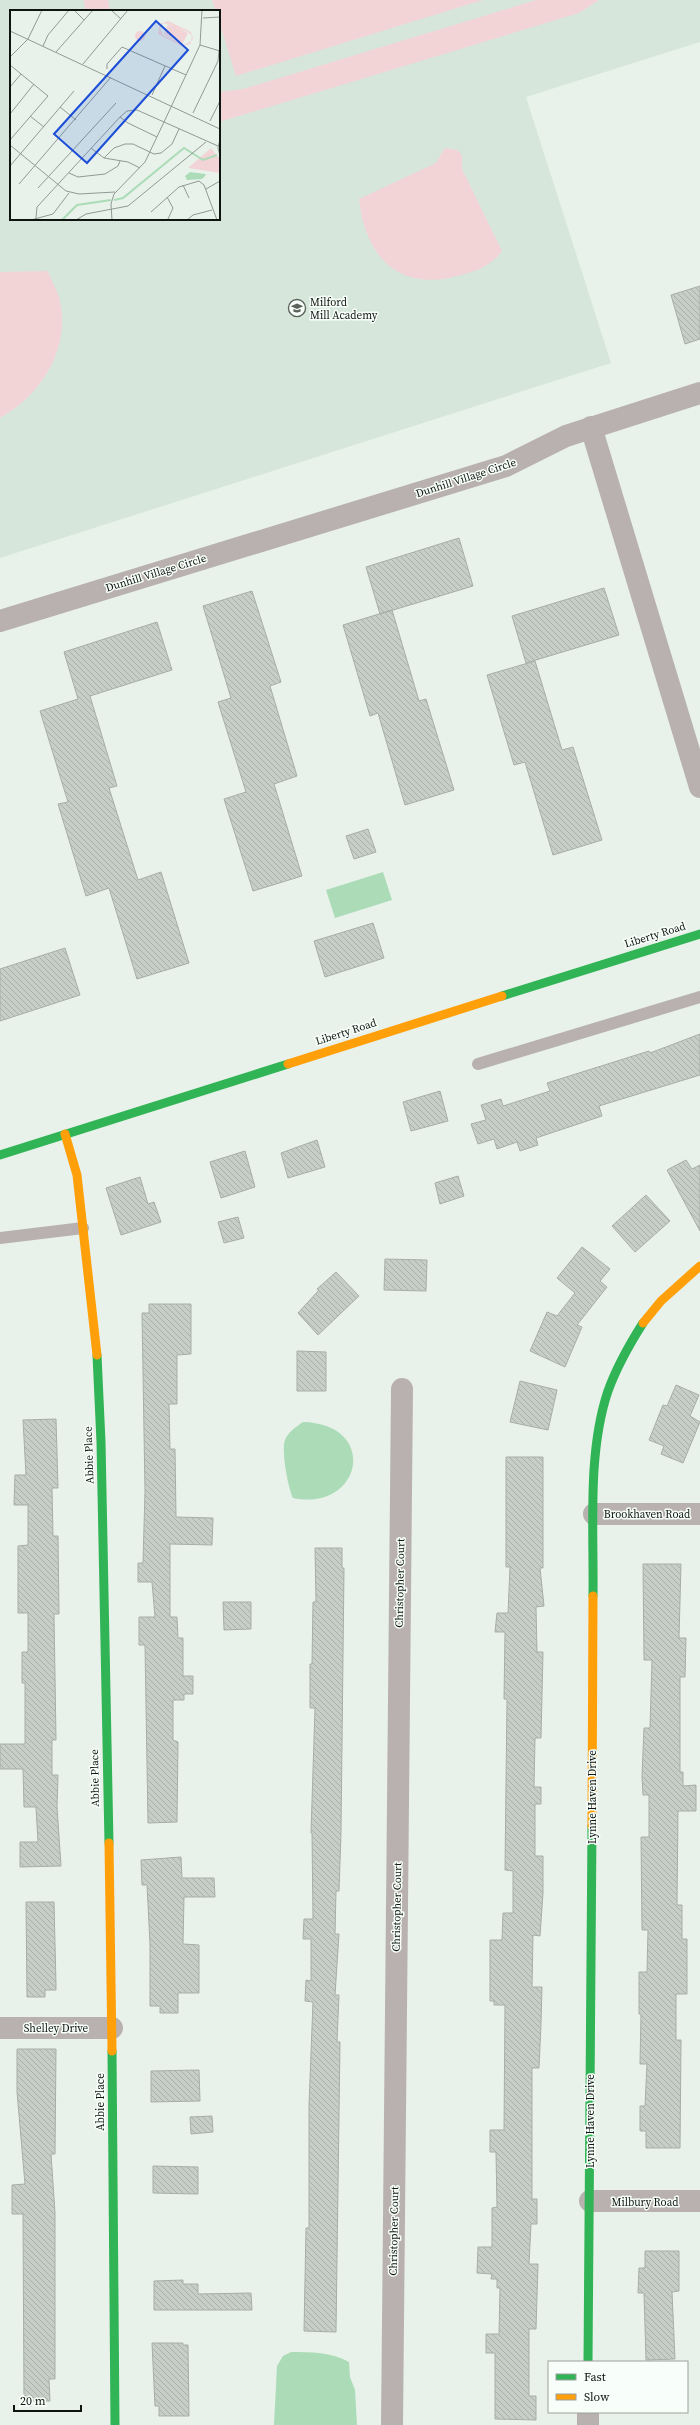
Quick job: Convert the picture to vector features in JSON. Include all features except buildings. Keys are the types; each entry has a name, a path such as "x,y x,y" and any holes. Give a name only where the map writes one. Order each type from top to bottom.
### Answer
{"street":[{"name":"Dunhill Village Circle","path":"0,621 506,466 566,436 700,393"},
{"path":"591,427 700,787"},
{"name":"Liberty Road","path":"0,1155 700,934"},
{"name":"Abbie Place","path":"65,1134 77,1174 96,1343 101,1442 112,2028 115,2425"},
{"name":"Lynne Haven Drive","path":"588,2361 594,1514 597,1441 605,1400 620,1363 641,1325 663,1298 700,1266"},
{"name":"Christopher Court","path":"392,2425 402,1390"},
{"name":"Brookhaven Road","path":"594,1514 700,1514"},
{"name":"Shelley Drive","path":"0,2028 112,2028"},
{"name":"Milbury Road","path":"590,2201 700,2201"},
{"path":"588,2413 588,2425"}],"lane":[{"path":"478,1064 700,997"},
{"path":"0,1238 83,1228"}],"shaded area":[{"name":"Milford Mill Academy","path":"0,0 700,0 700,42 526,97 611,363 0,558"},
{"path":"84,0 108,0 110,10 85,10"},
{"path":"212,0 483,0 236,76 220,24 220,10 216,10"},
{"path":"536,0 599,0 579,13 220,122 220,92 243,89"},
{"path":"445,148 457,150 462,155 462,169 502,251 493,261 470,273 436,280 418,279 402,274 388,265 377,253 369,237 363,219 359,199 436,163"},
{"path":"48,271 59,297 62,316 61,334 57,351 50,368 41,383 15,408 0,418 0,272"},
{"path":"383,872 392,900 335,918 326,890"},
{"path":"303,1422 328,1426 344,1437 352,1451 353,1466 347,1481 334,1492 316,1499 293,1498 286,1469 284,1452 285,1440 295,1428"},
{"path":"291,2352 328,2354 349,2362 350,2377 355,2390 357,2425 274,2425 277,2366 283,2356"}],"traffic: fast":[{"path":"502,996 700,934"},
{"path":"0,1155 288,1064"},
{"path":"593,1596 594,1466 601,1415 615,1373 643,1323"},
{"path":"97,1355 101,1442 109,1843"},
{"path":"588,2361 592,1826"},
{"path":"112,2051 115,2425"}],"traffic: slow":[{"path":"288,1064 502,996"},
{"path":"65,1134 77,1175 97,1355"},
{"path":"643,1323 661,1301 700,1266"},
{"path":"592,1826 593,1596"},
{"path":"109,1843 112,2051"}],"place":[{"name":"Milford Mill Academy","path":"297,308"}]}
